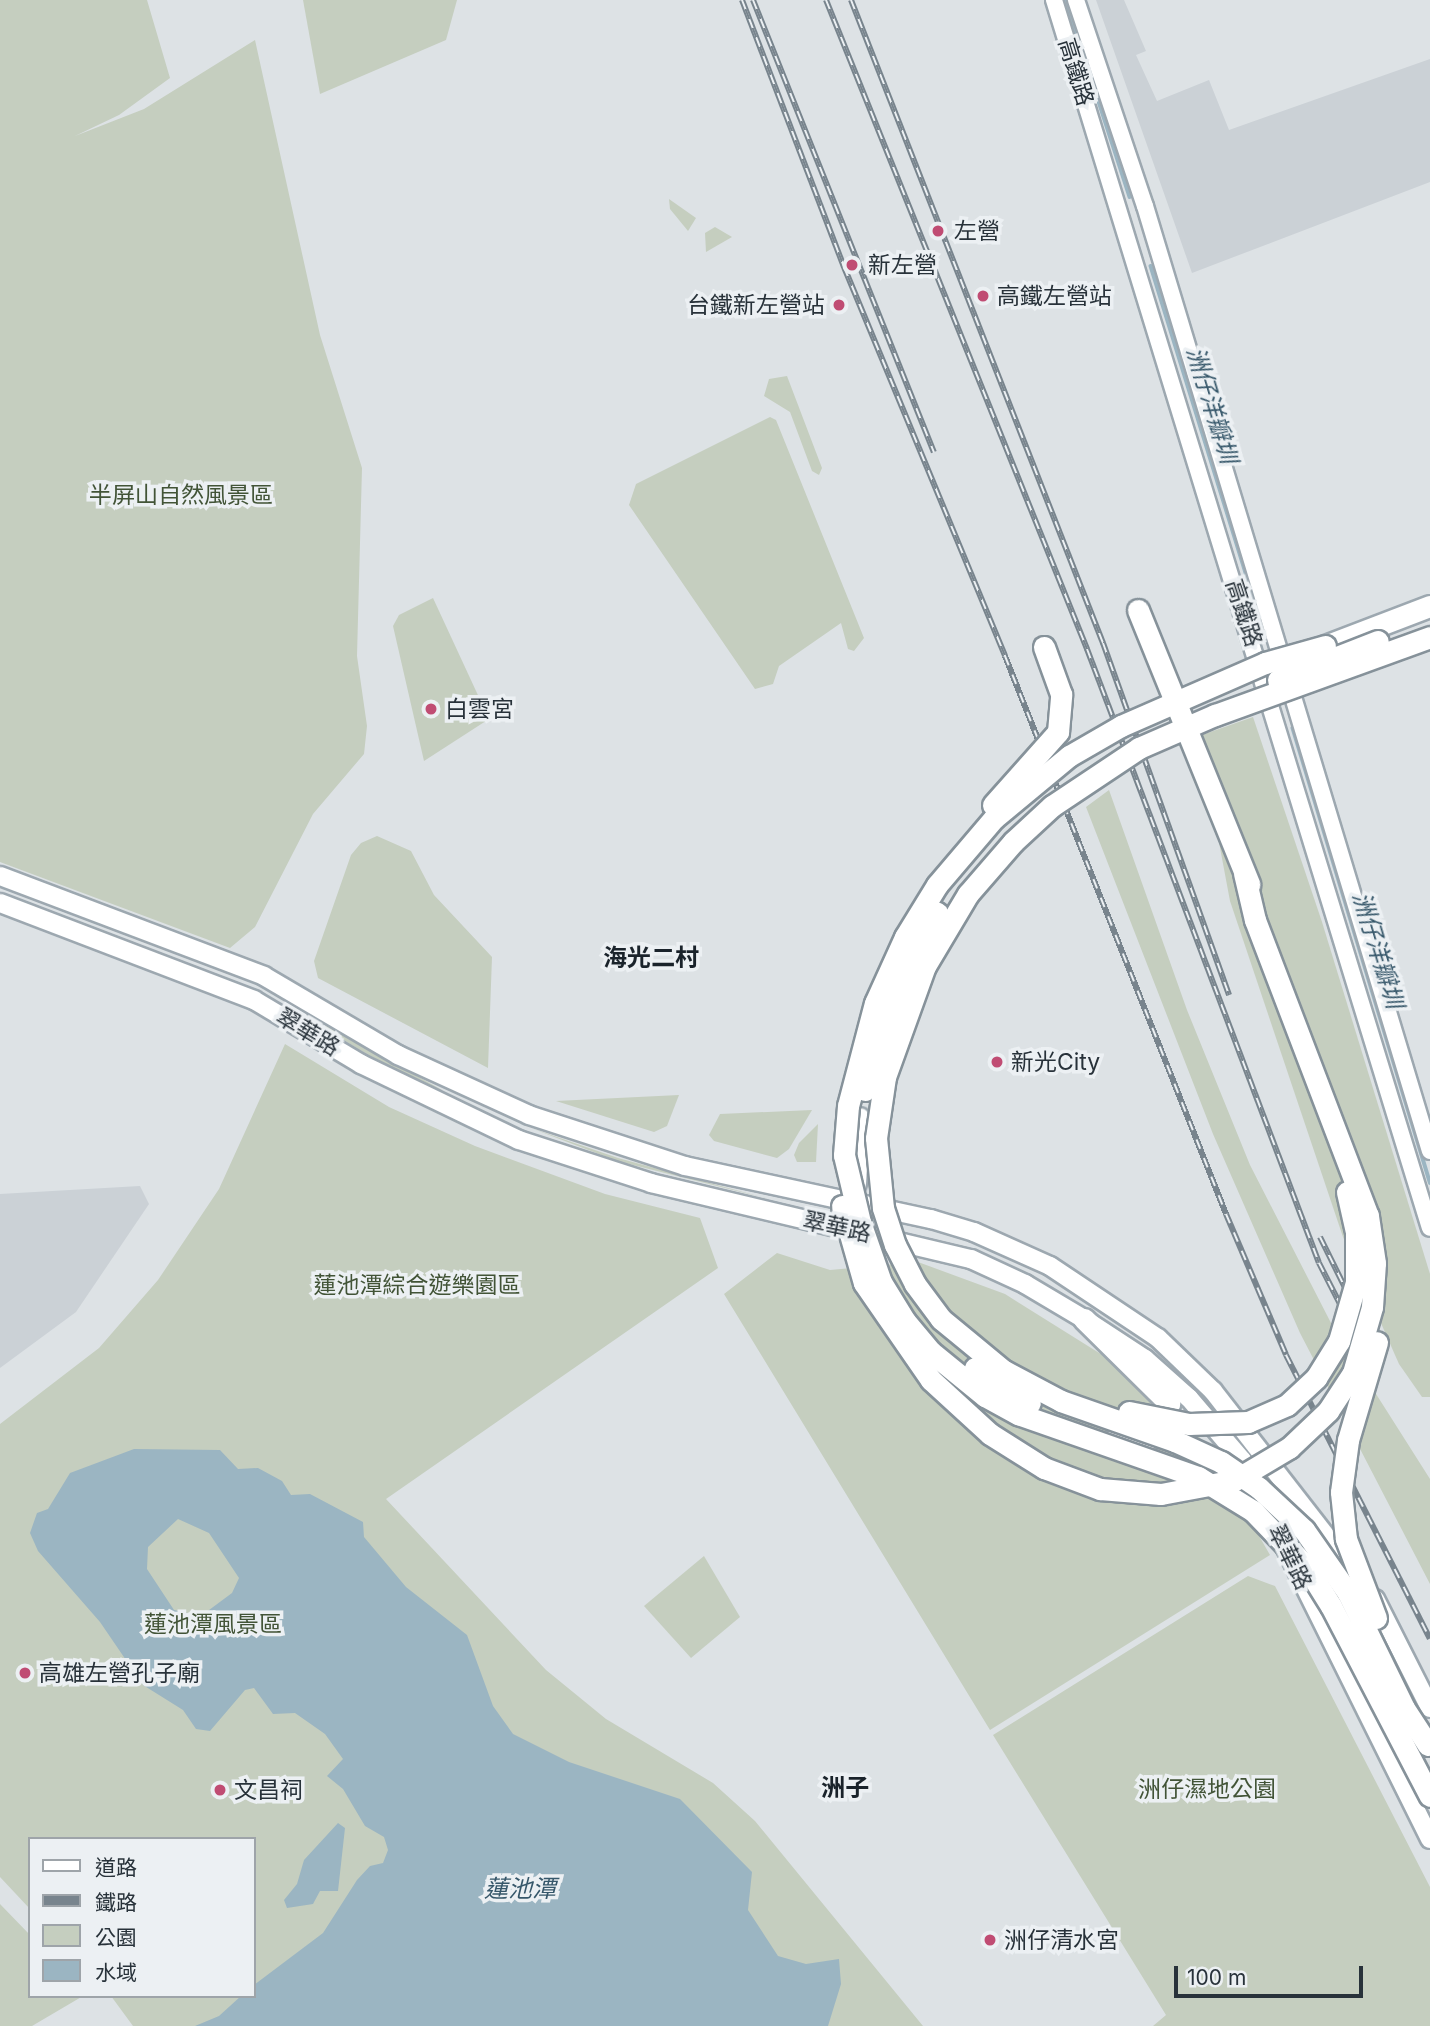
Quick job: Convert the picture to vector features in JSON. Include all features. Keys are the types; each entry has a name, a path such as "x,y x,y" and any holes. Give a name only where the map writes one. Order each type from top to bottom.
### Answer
{"highway":[{"path":"859,1230 855,1203 859,1118 892,1001 922,936 956,882 994,836 1034,797 1091,756 1160,719 1325,646 1430,606"},
{"path":"1031,1385 1152,1418 1207,1425 1248,1422 1287,1405 1316,1378 1339,1341 1356,1282 1356,1232 1335,1152 1132,613 1329,1075 1378,1212 1385,1251 1381,1321 1348,1440 1342,1504 1346,1539 1361,1584 1416,1706 1429,1747"},
{"path":"1215,715 1313,664 1430,623"},
{"path":"1084,1319 1169,1403 1166,1421 1157,1436 1143,1440 1117,1435 1050,1414 980,1372 929,1326 883,1251 865,1171 866,1115 898,1007 968,894 1013,842 1052,806 1139,748 1215,715 1430,637"},
{"path":"937,885 994,818 1069,756 1121,726 1265,663 1325,646"},
{"path":"1044,647 1061,694 1058,732 1003,791 937,885 905,937 875,1003 848,1106 840,1195 864,1283 931,1380 1004,1444 1067,1478 1100,1489 1150,1494 1235,1480 1289,1448 1328,1411 1353,1373 1372,1307 1375,1263 1368,1216 1255,920 1244,873"},
{"path":"925,966 880,1102 876,1138 883,1208 895,1245 915,1284 941,1319 1003,1371 1060,1401 1175,1441 1221,1462 1259,1488 1304,1530 1348,1593 1404,1708 1429,1747"},
{"path":"844,1155 860,1222 881,1282 905,1321 931,1352 985,1396 1018,1414 1198,1477 1254,1511 1306,1566 1331,1606 1430,1796"}],"main road":[{"name":"翠華路","path":"0,876 264,976 398,1055 529,1115 685,1166 931,1219 1010,1247 1080,1283 1158,1338 1213,1391 1378,1604 1430,1708"},
{"name":"翠華路","path":"0,903 254,1000 361,1064 519,1140 651,1183 859,1230 971,1259 1025,1284 1084,1319 1145,1359 1189,1398 1242,1460 1430,1839"}],"street":[{"name":"高鐵路","path":"1054,0 1430,1228"},
{"name":"高鐵路","path":"1076,0 1145,206 1430,1151"}],"shaded area":[{"path":"1096,0 1124,0 1146,51 1136,55 1157,101 1209,80 1229,130 1430,59 1430,182 1192,273"},
{"path":"140,1186 149,1204 76,1312 0,1368 0,1194"}],"green space":[{"name":"半屏山自然風景區","path":"0,0 147,0 170,78 119,115 75,136 144,109 255,40 320,335 362,468 357,656 367,726 364,754 313,814 255,927 230,948 0,862"},
{"path":"303,0 457,0 446,40 320,94"},
{"path":"669,199 696,218 688,231 670,209"},
{"path":"715,227 732,237 706,252 705,233"},
{"path":"787,376 822,468 819,475 812,471 790,412 764,396 769,379"},
{"path":"770,417 776,420 864,638 854,651 848,649 841,623 779,666 773,684 755,689 629,505 636,484"},
{"path":"433,598 489,719 424,761 393,626 399,615"},
{"path":"1253,717 1322,922 1430,1274 1430,1397 1422,1397 1399,1364 1343,1237 1230,901 1199,736"},
{"path":"1109,790 1187,1010 1250,1165 1331,1323 1430,1479 1430,1584 1300,1333 1213,1134 1086,807"},
{"path":"377,836 411,851 434,895 492,957 488,1068 318,978 314,961 351,855 361,843"},
{"path":"326,1025 442,1090 441,1093 365,1053 324,1028"},
{"name":"蓮池潭風景區","path":"285,1044 389,1107 475,1146 605,1194 700,1218 718,1268 386,1499 546,1670 606,1719 713,1783 755,1821 923,2026 133,2026 112,1998 256,1998 256,1837 28,1837 28,1907 0,1877 0,1424 99,1348 158,1280 219,1189"},
{"path":"679,1095 667,1126 654,1132 556,1101"},
{"path":"812,1110 789,1149 777,1158 714,1141 709,1135 720,1114"},
{"path":"818,1124 816,1162 797,1162 794,1155 799,1143"},
{"path":"531,1128 618,1158 769,1199 617,1161"},
{"path":"777,1253 830,1270 918,1262 1005,1294 1104,1356 1182,1415 1211,1452 1270,1555 990,1730 724,1294"},
{"path":"704,1556 740,1617 691,1658 644,1606"},
{"name":"洲仔濕地公園","path":"1248,1576 1275,1586 1430,1887 1430,2026 1153,2026 1166,2015 993,1735"},
{"path":"0,1904 28,1933 28,1998 80,1998 32,2026 0,2026"}],"water":[{"name":"蓮池潭","path":"134,1449 220,1450 238,1469 258,1468 282,1481 291,1495 310,1494 363,1522 364,1537 406,1587 467,1635 493,1706 513,1734 569,1762 680,1799 752,1872 748,1910 778,1956 806,1964 839,1959 841,1984 828,2026 195,2026 219,2016 239,1998 256,1998 256,1983 323,1933 357,1880 370,1866 383,1863 388,1850 384,1837 365,1826 343,1789 327,1776 343,1759 325,1734 295,1713 273,1714 254,1688 245,1690 210,1731 196,1729 183,1710 143,1685 100,1622 38,1551 30,1533 37,1513 48,1509 70,1473","holes":["178,1519 209,1533 239,1578 232,1593 201,1616 174,1610 147,1569 148,1547"]},
{"path":"338,1823 345,1828 338,1891 320,1891 313,1904 287,1908 284,1900 297,1884 304,1860"}],"waterway":[{"name":"洲仔洋瓣圳","path":"1066,0 1130,197"},
{"name":"洲仔洋瓣圳","path":"1151,266 1265,635"},
{"name":"洲仔洋瓣圳","path":"1293,728 1430,1183"}],"railway":[{"path":"742,0 844,267 1005,656 1226,1214 1286,1355 1430,1639"},
{"path":"753,0 934,452"},
{"path":"826,0 1087,649 1319,1263 1362,1347"},
{"path":"851,0 1103,643 1229,995"},
{"path":"1320,1237 1371,1340"}],"place":[{"name":"左營","path":"938,231"},
{"name":"新左營","path":"852,265"},
{"name":"高鐵左營站","path":"983,296"},
{"name":"台鐵新左營站","path":"839,305"},
{"name":"白雲宮","path":"431,709"},
{"name":"新光City","path":"997,1062"},
{"name":"高雄左營孔子廟","path":"25,1673"},
{"name":"文昌祠","path":"220,1790"},
{"name":"洲仔清水宮","path":"990,1940"}],"district":[{"name":"海光二村","path":"651,958"},
{"name":"洲子","path":"845,1788"}],"park label":[{"name":"蓮池潭綜合遊樂園區","path":"417,1285"}]}
